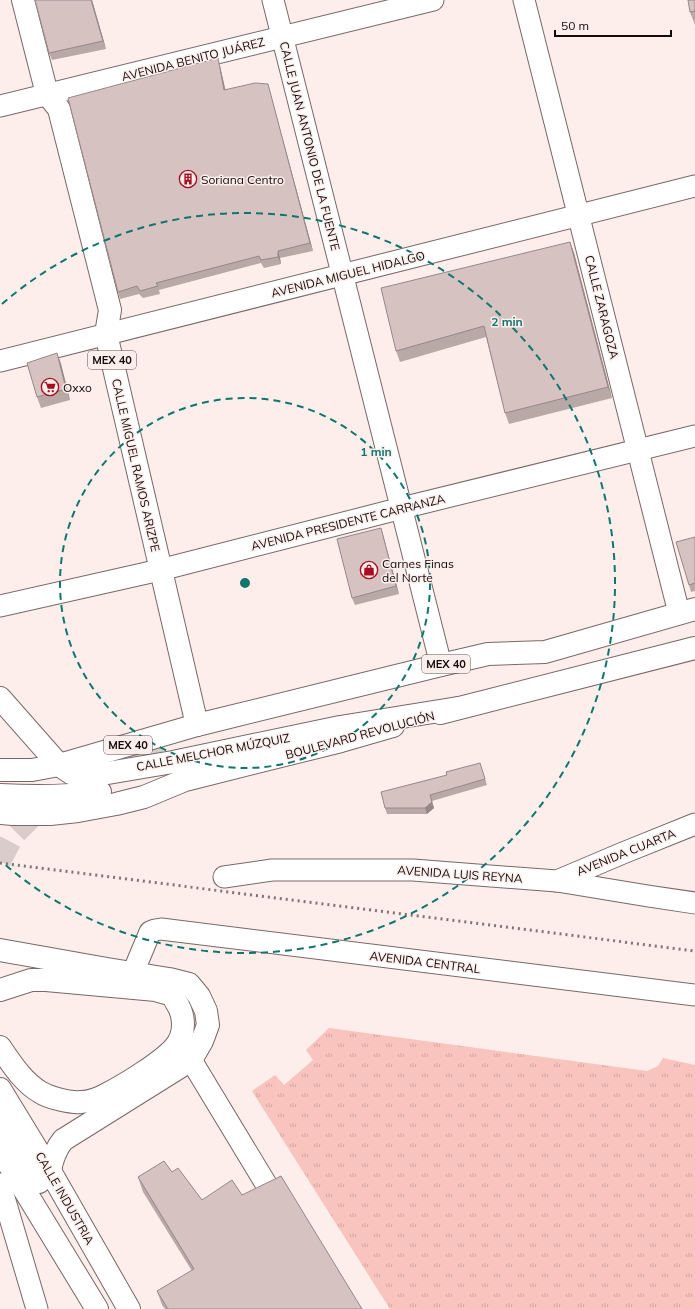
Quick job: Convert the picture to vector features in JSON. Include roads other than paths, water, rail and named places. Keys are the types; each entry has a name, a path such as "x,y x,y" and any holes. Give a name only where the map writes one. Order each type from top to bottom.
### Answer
{"main road":[{"name":"CALLE MIGUEL RAMOS ARIZPE","path":"23,0 47,94 59,109 110,310 106,334 197,725"},
{"name":"MEX 40","path":"59,765 197,725 441,665 488,654 545,652 687,611"},
{"name":"BOULEVARD REVOLUCIÓN","path":"0,813 50,814 78,811 144,797 185,780 341,741 458,708 695,648"},
{"path":"162,749 342,705 545,652"},
{"name":"CALLE MELCHOR MÚZQUIZ","path":"0,698 59,765 71,773 79,775 96,775 173,762 340,727 458,708"},
{"path":"0,770 32,770 59,765"},
{"path":"0,795 42,797 74,796 135,784 185,780"},
{"path":"0,950 130,980 172,996 179,1006 183,1027 180,1040 177,1044 164,1057 145,1071 106,1095 81,1102 68,1101 41,1093 28,1083 0,1047"},
{"path":"0,977 0,984"},
{"path":"0,990 31,980 169,979 189,984 199,996 206,1011 208,1025 202,1041 191,1060 63,1140 57,1147 53,1156 50,1171"},
{"name":"CALLE INDUSTRIA","path":"1,1090 50,1171 129,1309"},
{"name":"CALLE INDUSTRIA","path":"0,1120 38,1178 112,1309"},
{"path":"0,1150 97,1309"}],"street":[{"name":"CALLE JUAN ANTONIO DE LA FUENTE","path":"273,0 441,665"},
{"name":"AVENIDA BENITO JUÁREZ","path":"0,106 433,0"},
{"name":"CALLE ZARAGOZA","path":"524,0 638,451 687,611"},
{"name":"AVENIDA MIGUEL HIDALGO","path":"0,361 695,186"},
{"name":"AVENIDA PRESIDENTE CARRANZA","path":"0,606 160,570 402,508 695,436"},
{"name":"AVENIDA CUARTA","path":"557,881 695,824"},
{"name":"AVENIDA LUIS REYNA","path":"224,877 272,870 412,870 557,881 695,903"},
{"name":"AVENIDA CENTRAL","path":"130,980 150,932 161,929 695,995"},
{"path":"191,1060 266,1184"},
{"path":"0,1184 37,1309"}],"tunnel":[{"path":"122,768 162,749"},
{"path":"0,861 14,835 35,814 47,807"}],"railway":[{"path":"0,863 695,951"}],"place":[{"name":"Soriana Centro","path":"188,179"},
{"name":"Oxxo","path":"50,387"},
{"name":"Carnes Finas del Norte","path":"369,570"}]}
